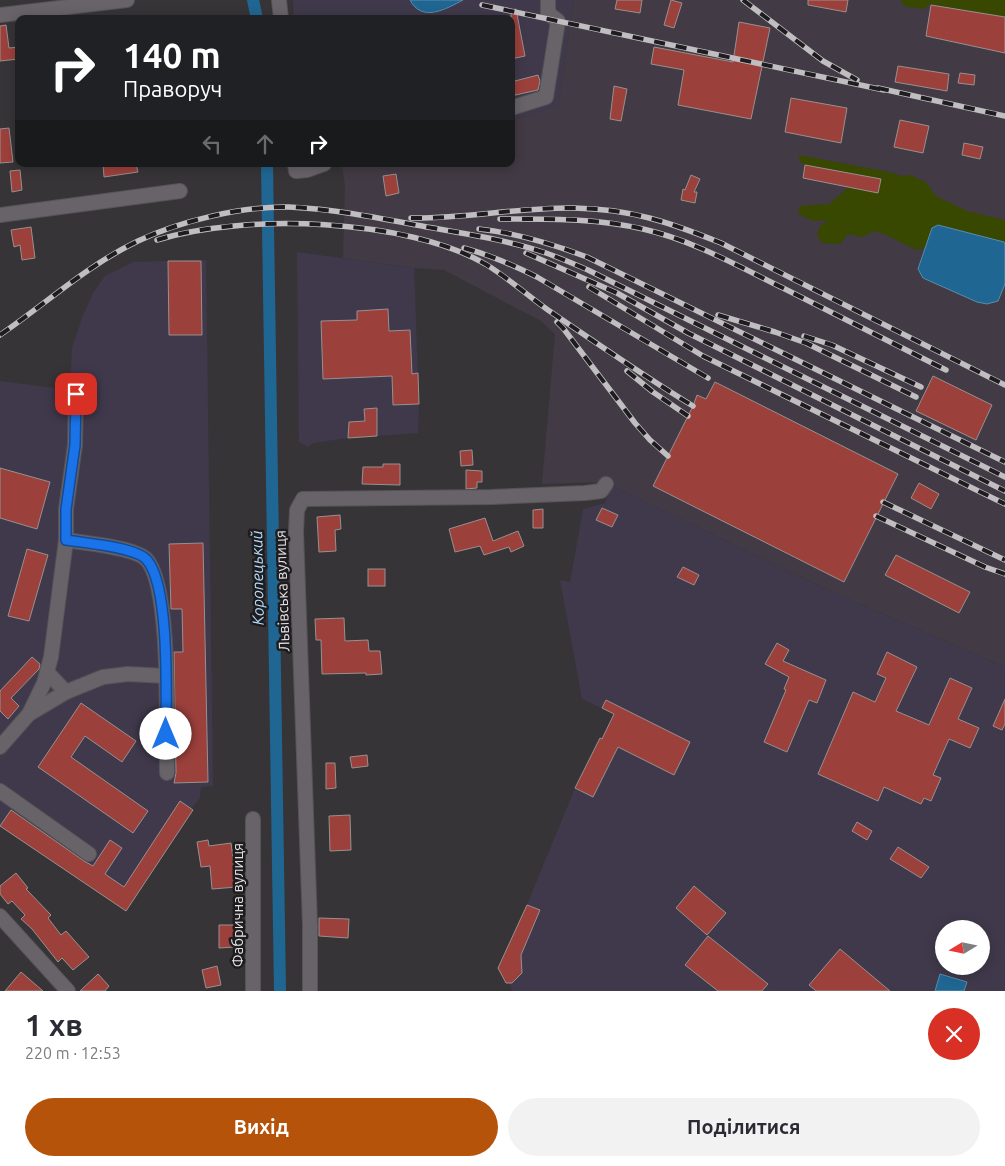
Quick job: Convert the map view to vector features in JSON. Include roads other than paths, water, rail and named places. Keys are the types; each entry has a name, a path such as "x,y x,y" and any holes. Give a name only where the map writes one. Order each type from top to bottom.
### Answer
{"street":[{"path":"0,15 127,0"},
{"path":"279,0 281,15"},
{"path":"515,107 546,96 558,21 548,13 548,0"},
{"path":"295,167 296,171 316,167"},
{"path":"0,215 180,191"},
{"path":"0,747 29,714 44,683 51,657 66,540 66,509 75,445 76,394"},
{"name":"Львівська вулиця","path":"310,991 310,925 296,532 297,510 303,499 491,497 585,493 601,491 606,484"},
{"path":"66,540 133,551 147,559 154,572 160,594 164,623 167,773"},
{"path":"47,672 66,692"},
{"path":"29,714 66,692 103,677 128,674 166,676"},
{"path":"0,790 89,854"},
{"name":"Фабрична вулиця","path":"252,819 253,991"},
{"path":"0,916 68,991"}],"water":[{"path":"410,0 463,0 442,10 428,12 421,11 415,7"},
{"path":"938,225 1004,242 1005,284 998,301 987,304 977,302 923,278 918,269 932,228"},
{"path":"940,975 967,982 964,991 935,991"}],"waterway":[{"name":"Коропецький","path":"253,0 256,15"},
{"name":"Коропецький","path":"267,167 280,991"}],"railway":[{"path":"743,0 823,61 857,80"},
{"path":"482,5 884,90"},
{"path":"878,88 1005,116"},
{"path":"0,335 101,262 138,241 173,227 212,216 271,207 337,211 498,240 562,259 588,270 1005,477"},
{"path":"411,218 452,217 533,209 574,208 614,211 667,223 721,243 1005,385"},
{"path":"500,219 572,220 608,223 643,229 679,240 732,263 946,370"},
{"path":"157,240 193,231 234,226 279,224 325,225 371,229 414,237 454,249 495,270 566,322 693,406"},
{"path":"479,229 507,233 587,257 1005,462"},
{"path":"464,248 519,268 537,277 708,378"},
{"path":"526,253 617,293 688,333 1005,491"},
{"path":"589,287 703,356 1005,504"},
{"path":"718,315 806,343 916,397"},
{"path":"557,322 635,423 668,456"},
{"path":"804,336 832,345 921,387"},
{"path":"627,371 688,416"},
{"path":"883,502 1005,560"},
{"path":"876,516 985,567 1005,574"}]}
